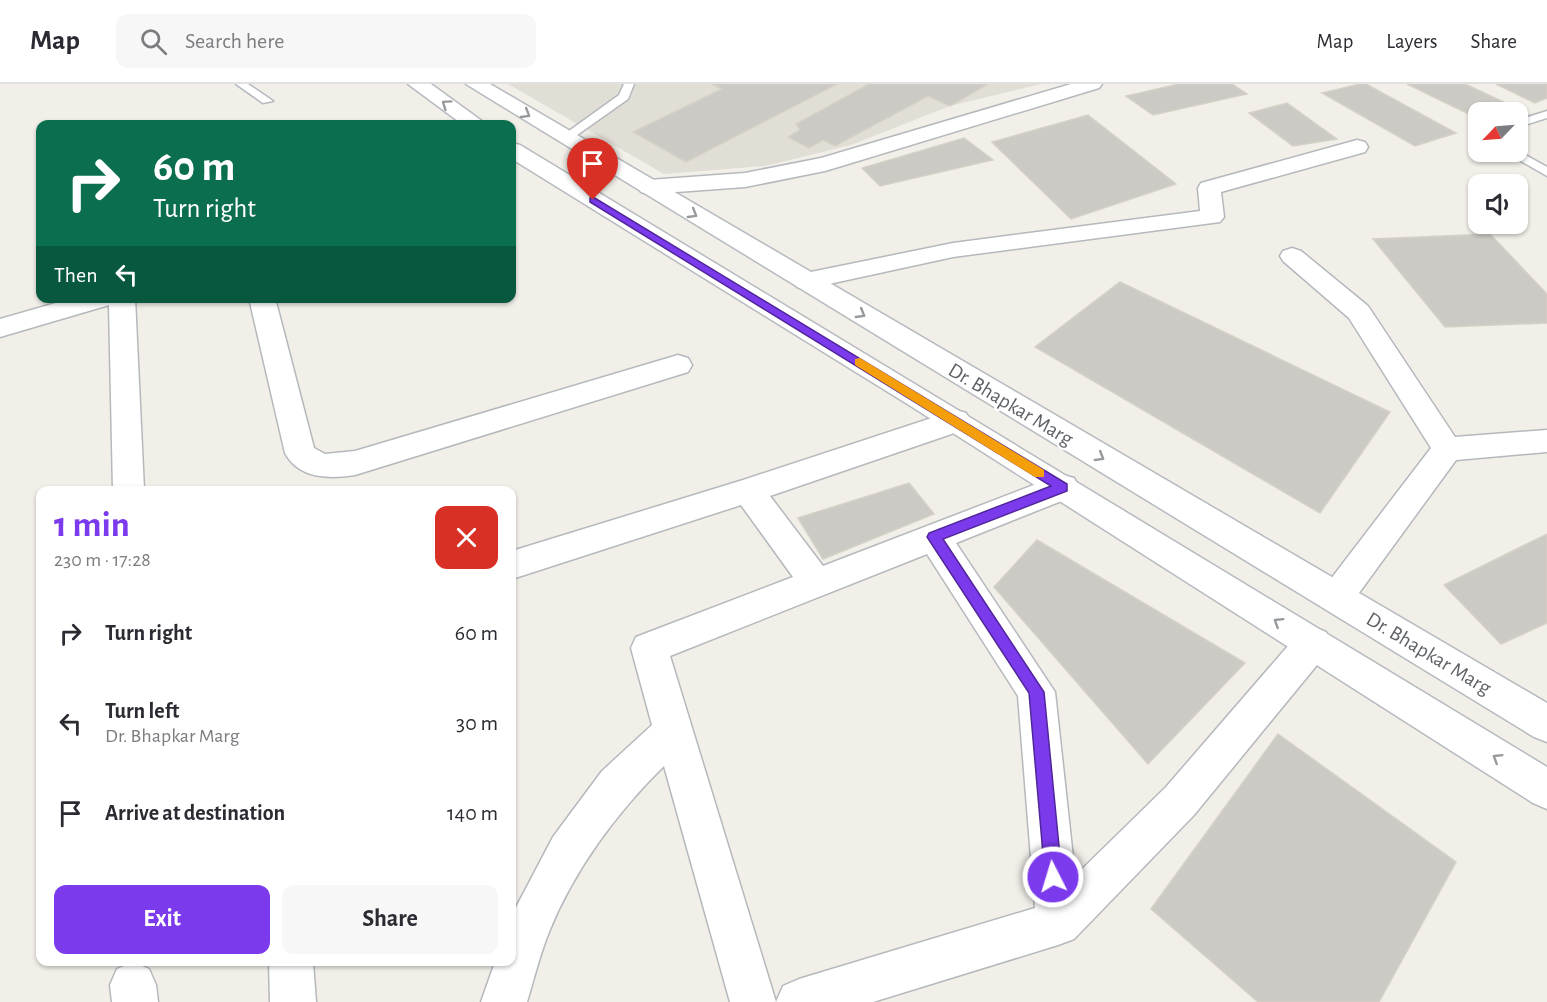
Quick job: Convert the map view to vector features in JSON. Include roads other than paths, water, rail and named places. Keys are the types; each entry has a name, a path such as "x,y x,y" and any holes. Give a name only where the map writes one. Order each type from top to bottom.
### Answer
{"street":[{"path":"418,84 469,120"},
{"name":"Dr. Bhapkar Marg","path":"476,84 1547,724"},
{"path":"649,187 745,180 825,164 1092,84"},
{"path":"806,282 953,250 1212,217 1209,188 1357,147"},
{"name":"Dr. Bhapkar Marg","path":"516,152 1063,487 1547,789"},
{"path":"1292,256 1359,312 1447,449"},
{"path":"0,328 88,303"},
{"path":"122,303 129,486"},
{"path":"263,303 300,453 310,462 327,468 355,464 678,365"},
{"path":"516,564 748,491 956,421"},
{"path":"1336,598 1447,449 1547,441"},
{"path":"753,1002 649,648 1063,487"},
{"path":"748,491 816,584"},
{"path":"934,537 1036,692 1058,923"},
{"path":"800,1002 1058,923 1180,801 1313,643"},
{"path":"516,966 530,923 568,852 616,785 674,730"},
{"path":"291,966 293,1002"},
{"path":"504,1002 516,966"}],"lane":[{"path":"241,84 267,100"},
{"path":"566,138 624,96 629,84"},
{"path":"1528,121 1547,114"},
{"path":"1528,161 1547,172"}]}
